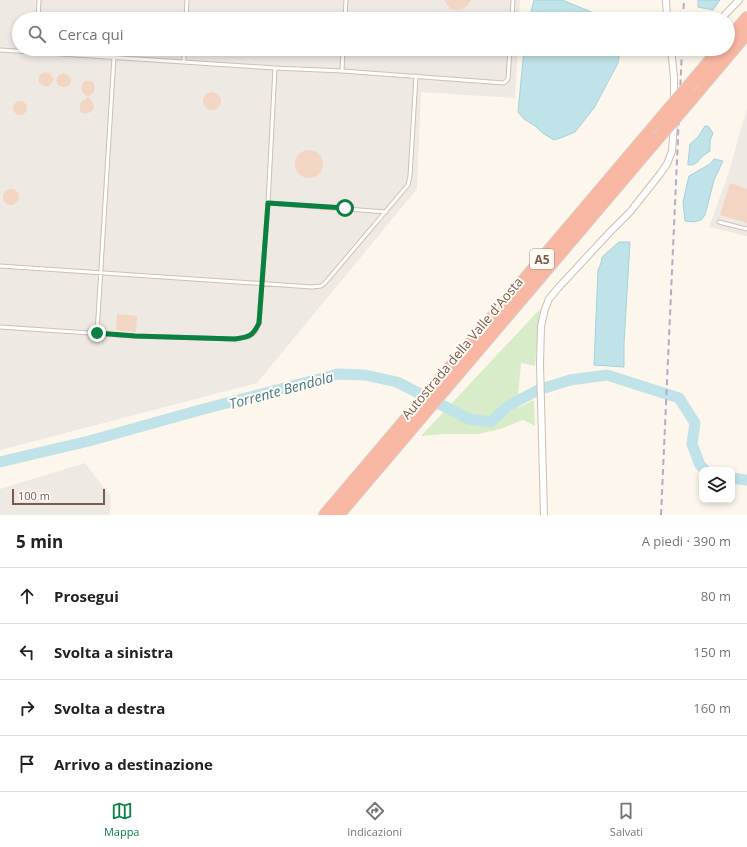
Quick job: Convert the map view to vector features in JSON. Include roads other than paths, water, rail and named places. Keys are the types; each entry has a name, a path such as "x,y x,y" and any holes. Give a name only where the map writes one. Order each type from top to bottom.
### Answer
{"highway":[{"path":"735,32 747,18"},
{"name":"Autostrada della Valle d'Aosta","path":"735,48 747,34"},
{"name":"Autostrada della Valle d'Aosta","path":"431,398 714,56"},
{"name":"Autostrada della Valle d'Aosta","path":"325,515 406,427 728,56"},
{"name":"Autostrada della Valle d'Aosta","path":"338,515 406,427"}],"street":[{"path":"666,0 667,12"},
{"path":"728,12 739,0"},
{"path":"544,515 540,364 541,326 544,309 558,288 630,212 667,164 672,151 673,141 674,86 672,56"}],"lane":[{"path":"38,12 39,0"},
{"path":"186,12 187,0"},
{"path":"345,12 346,0"},
{"path":"513,12 514,0"},
{"path":"0,50 12,50"},
{"path":"101,56 504,82 508,79 510,56"},
{"path":"184,56 184,61"},
{"path":"342,71 343,56"},
{"path":"97,333 114,57"},
{"path":"0,327 142,336 235,339 248,337 255,332 259,323 263,284 275,68"},
{"path":"0,266 263,284 312,287 320,286 325,283 408,185 410,176 416,76"},
{"path":"268,203 386,212"},
{"path":"719,222 747,229"}],"water":[{"path":"534,0 562,0 591,12 531,12"},
{"path":"698,0 720,0 713,10 698,7"},
{"path":"523,56 619,56 618,63 594,108 575,132 554,140 524,119 518,112"},
{"path":"705,126 708,126 713,133 710,141 710,151 693,165 688,165 690,144 698,137"},
{"path":"714,159 723,161 714,180 705,215 701,220 694,222 685,221 683,202 689,176 710,164"},
{"path":"619,242 630,242 624,367 594,365 598,270 602,257"}],"waterway":[{"name":"Torrente Bendola","path":"0,462 89,441 338,374 365,375 397,382 469,419 491,422 508,406 538,390 570,380 607,375 679,398 695,423 692,444 702,467"},
{"name":"Torrente Bendola","path":"735,478 747,480"}],"railway":[{"path":"683,12 684,0"},
{"path":"661,515 682,56"}]}
